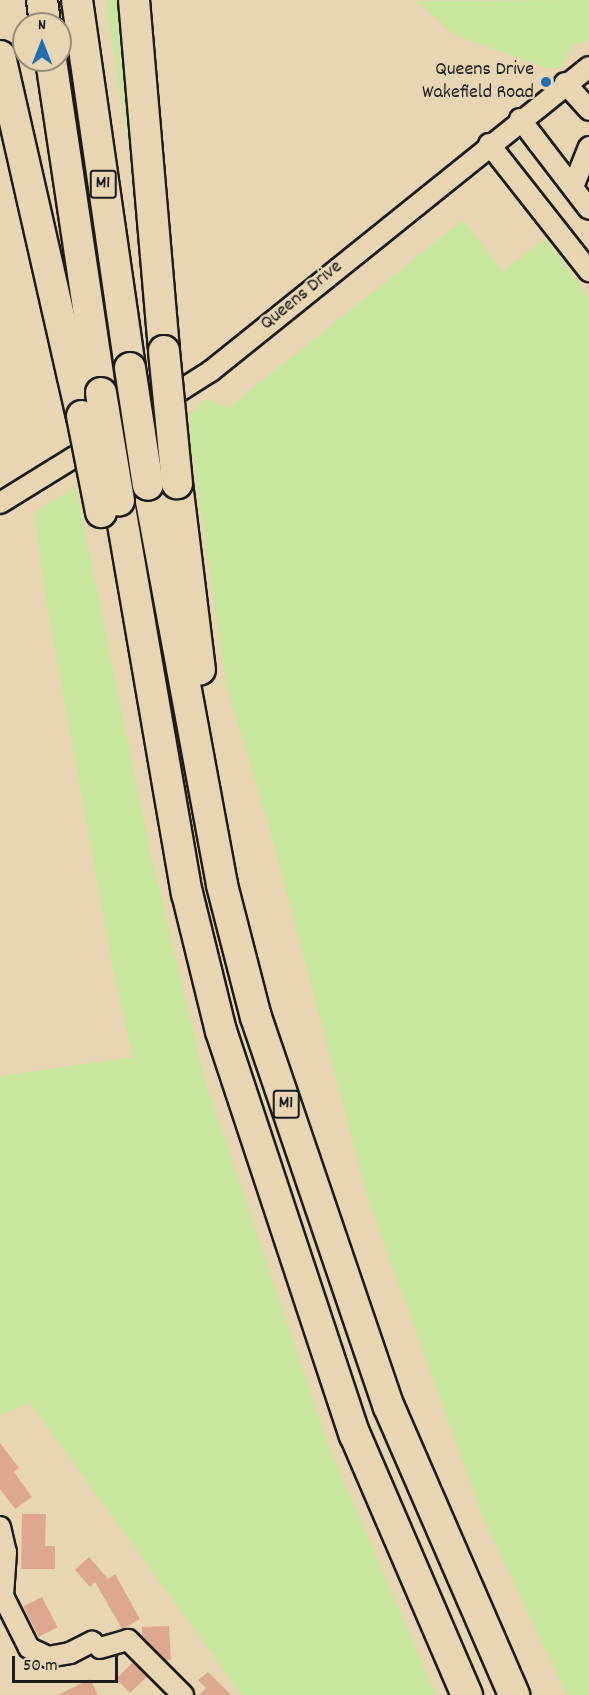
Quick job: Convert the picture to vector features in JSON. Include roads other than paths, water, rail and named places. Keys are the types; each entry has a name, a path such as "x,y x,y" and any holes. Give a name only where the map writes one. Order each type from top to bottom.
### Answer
{"highway":[{"name":"M1","path":"77,0 130,368 163,484 222,885 256,1017 389,1407 514,1695"},
{"path":"134,0 164,351 163,484"},
{"path":"0,56 82,416 110,507"},
{"name":"M1","path":"53,72 101,393 110,507 187,893 221,1031 355,1435 467,1695"}],"street":[{"name":"Queens Drive","path":"0,503 211,371 489,144 565,83 589,67"},
{"path":"565,83 589,110"},
{"path":"520,120 589,209"},
{"path":"489,144 589,271"},
{"path":"573,187 589,147"},
{"path":"0,1527 6,1552 3,1596 29,1648 48,1657 70,1653 96,1642 128,1640 183,1695"}],"place":[{"name":"Queens Drive Wakefield Road","path":"546,82"}]}
